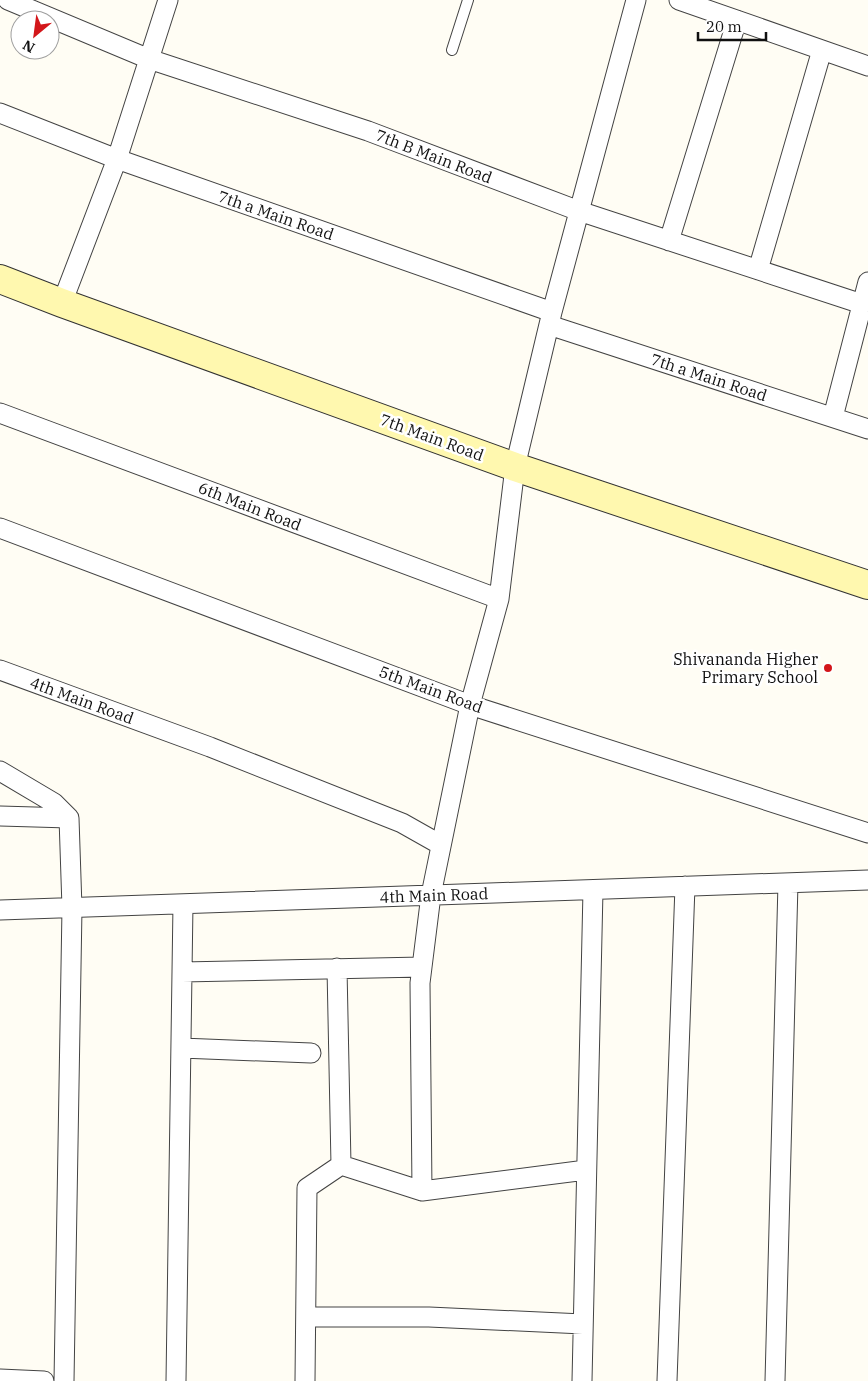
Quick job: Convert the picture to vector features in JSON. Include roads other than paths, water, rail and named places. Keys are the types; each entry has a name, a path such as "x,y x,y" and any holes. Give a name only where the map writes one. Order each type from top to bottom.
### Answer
{"street":[{"name":"7th B Main Road","path":"8,0 149,59 368,131 579,211 862,304"},
{"path":"62,303 117,159 168,0"},
{"path":"422,1191 420,983 431,895 470,705 499,599 516,467 551,319 636,0"},
{"path":"679,0 868,66"},
{"path":"669,241 737,20"},
{"path":"758,270 822,50"},
{"name":"7th a Main Road","path":"0,114 551,319 868,429"},
{"name":"7th Main Road","path":"0,279 516,467 868,584"},
{"path":"833,417 868,282"},
{"name":"6th Main Road","path":"0,412 499,599"},
{"name":"5th Main Road","path":"0,528 470,705 868,833"},
{"name":"4th Main Road","path":"0,670 210,747 402,823 441,845"},
{"path":"0,771 54,803 69,818 72,908 64,1381"},
{"path":"0,816 69,818"},
{"name":"4th Main Road","path":"0,910 868,880"},
{"path":"775,1381 788,883"},
{"path":"667,1381 685,886"},
{"path":"582,1381 593,890"},
{"path":"176,1381 183,904"},
{"path":"182,972 422,967"},
{"path":"337,968 341,1165"},
{"path":"181,1048 311,1053"},
{"path":"341,1165 422,1191 586,1170"},
{"path":"305,1381 307,1188 341,1165"},
{"path":"306,1317 429,1317 583,1324"},
{"path":"0,1379 44,1381"}],"lane":[{"path":"452,50 468,0"}],"place":[{"name":"Shivananda Higher Primary School","path":"828,668"}]}
